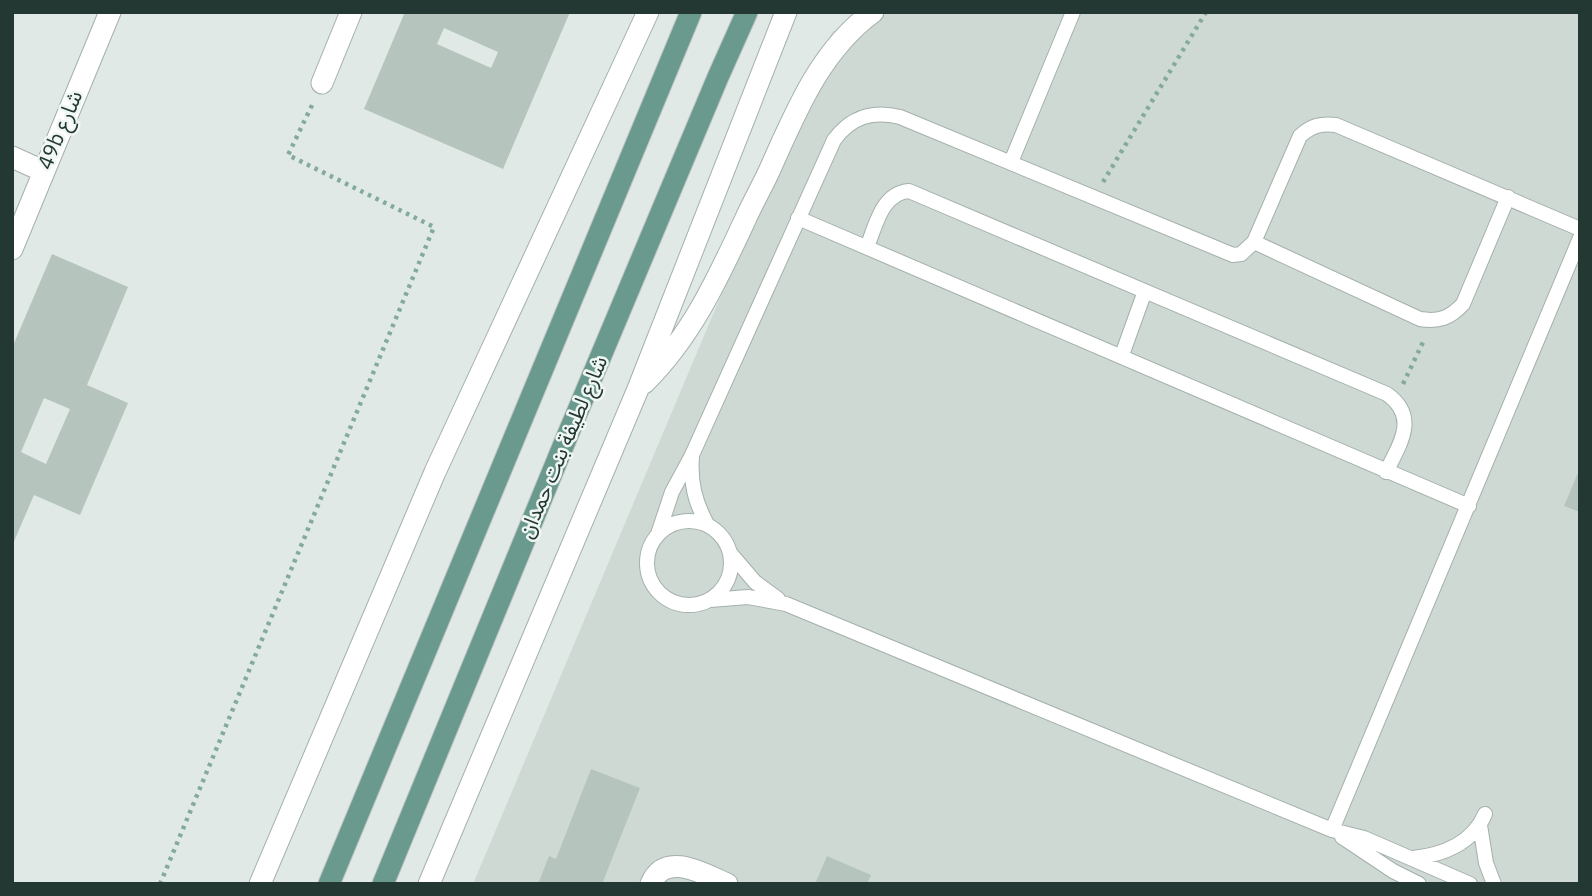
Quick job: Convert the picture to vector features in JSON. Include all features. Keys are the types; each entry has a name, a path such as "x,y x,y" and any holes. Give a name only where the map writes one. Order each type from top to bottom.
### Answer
{"main road":[{"path":"330,884 691,12"},
{"name":"شارع لطيفة بنت حمدان","path":"383,884 566,439 747,12"}],"street":[{"name":"49b شارع","path":"12,249 110,12"},
{"path":"322,83 351,12"},
{"path":"260,884 435,472 648,12"},
{"path":"429,884 638,389 786,12"},
{"path":"638,389 673,351 701,308 724,266 808,86 832,51 873,12"},
{"path":"12,157 43,171"},
{"path":"651,884 660,871 678,866 688,867 727,884"}],"lane":[{"path":"1011,162 1073,12"},
{"path":"658,534 672,492 692,455 834,140 851,122 863,117 875,114 900,117 1225,253 1241,254 1254,242 1300,136 1307,130 1326,124 1336,125 1580,229"},
{"path":"867,247 889,199 909,191 1387,394 1402,410 1405,432 1386,471"},
{"path":"1254,242 1420,319 1444,319 1455,313 1463,304 1508,197"},
{"path":"798,218 1469,506"},
{"path":"1332,830 1580,238"},
{"path":"1122,355 1145,291"},
{"path":"692,455 693,492 707,524"},
{"path":"694,520 707,524 718,531 731,555 732,568 728,581 710,600 698,605 671,601 660,594 652,583 647,558 651,544 668,525 694,520"},
{"path":"731,555 755,582 786,604"},
{"path":"710,600 748,597 786,604 1332,830 1364,838 1470,884"},
{"path":"1412,858 1429,857 1461,843 1483,819 1486,863 1494,884"},
{"path":"1332,830 1374,860 1419,884"}],"path":[{"path":"1093,197 1206,12"},
{"path":"160,884 434,227 288,155 322,83"},
{"path":"1396,401 1432,321"}],"shaded area":[{"path":"874,12 1580,12 1580,884 473,884 832,32"}],"building":[{"path":"405,12 570,12 503,169 364,109","holes":["444,28 498,52 491,68 437,44"]},
{"path":"52,254 128,287 87,385 128,403 80,515 34,495 12,546 12,348","holes":["44,398 70,409 46,464 21,452"]},
{"path":"1580,468 1580,512 1564,506"},
{"path":"591,769 640,788 602,884 538,884 549,856 556,859"},
{"path":"827,856 871,875 867,884 815,884"}]}
